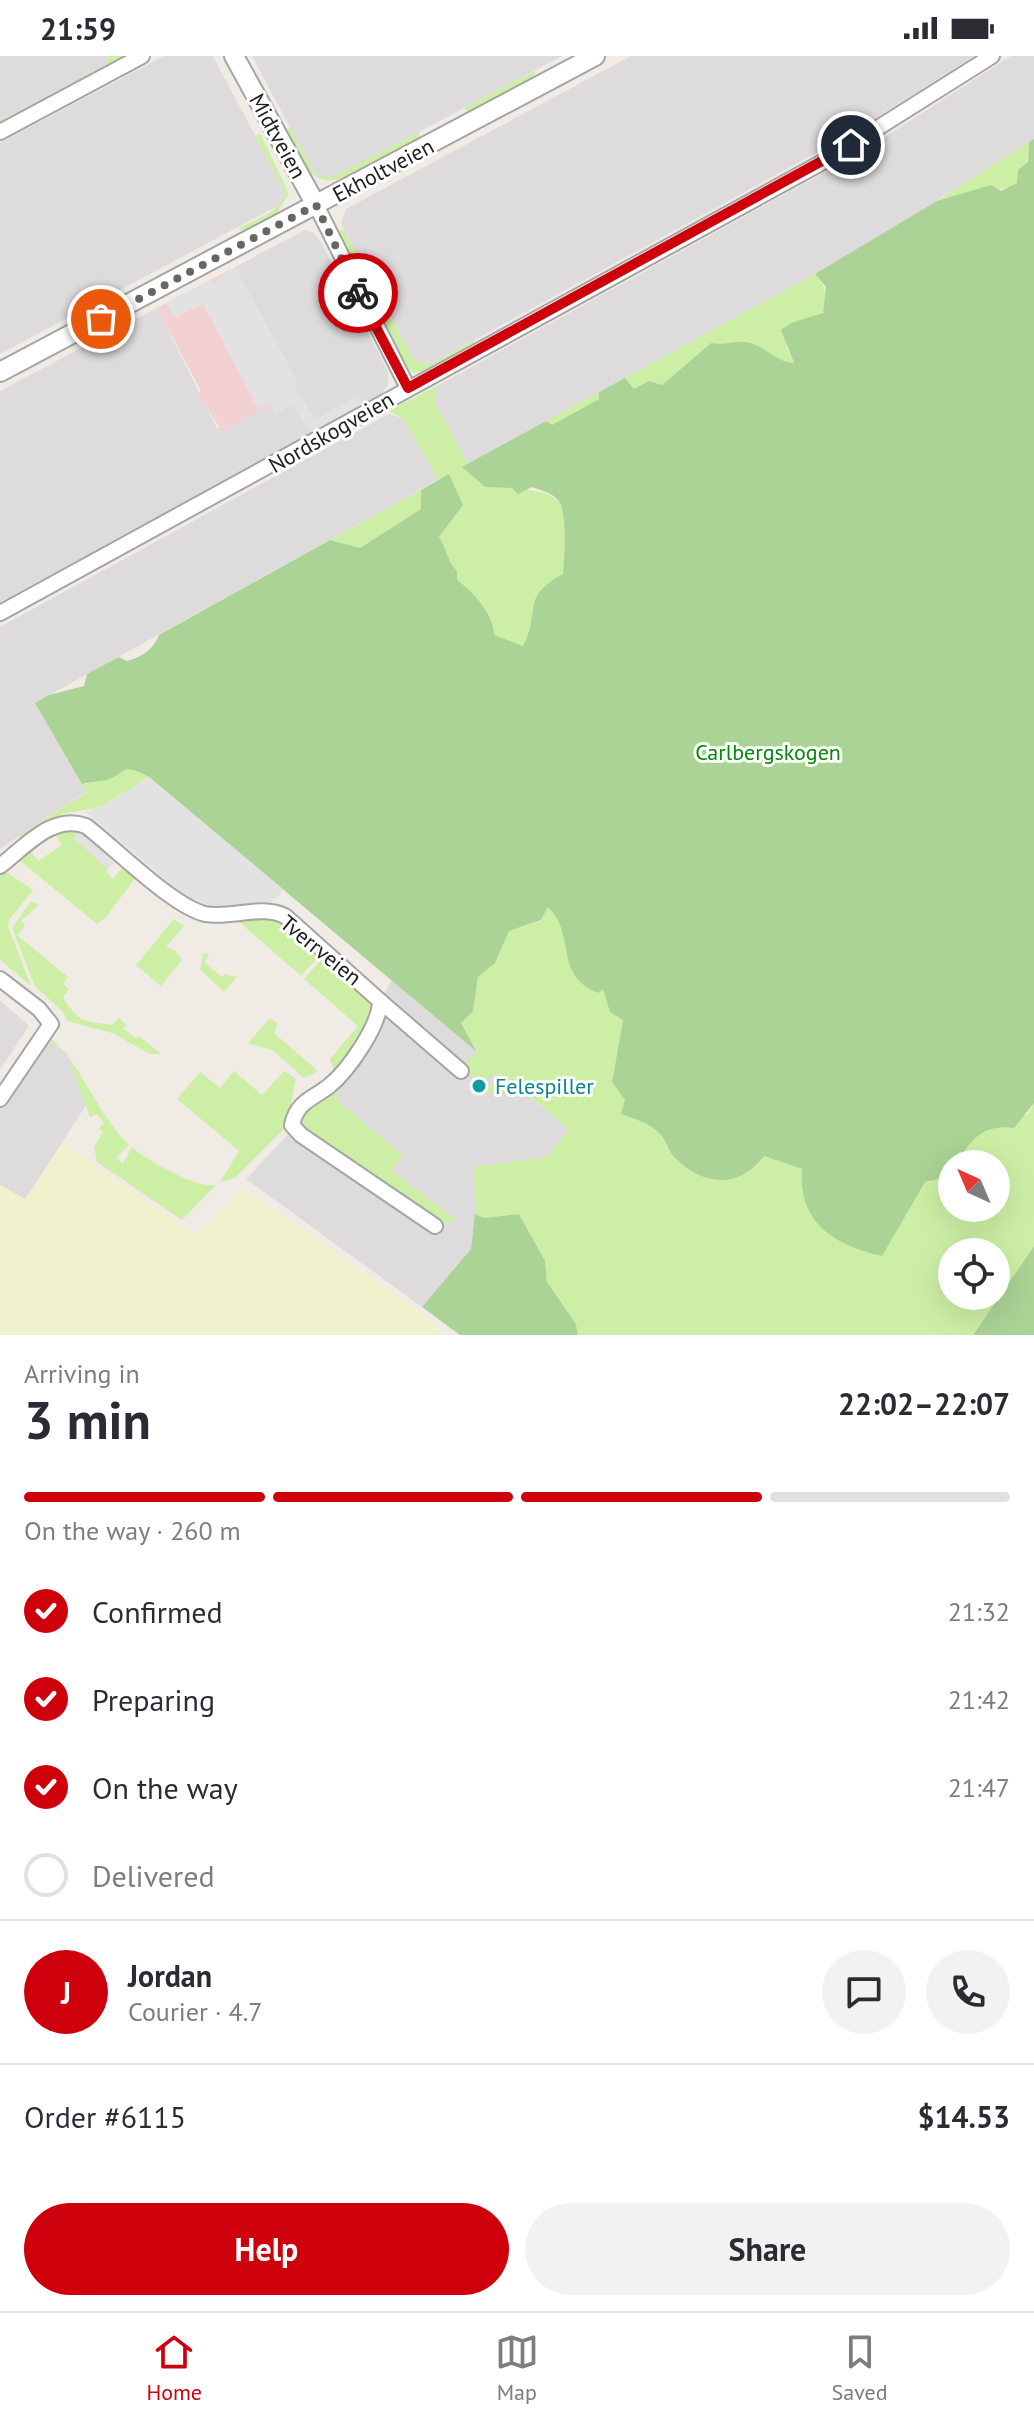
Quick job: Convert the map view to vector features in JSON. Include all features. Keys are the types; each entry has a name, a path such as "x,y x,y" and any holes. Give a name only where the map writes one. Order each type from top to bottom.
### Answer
{"street":[{"path":"0,132 142,56"},
{"name":"Midtveien","path":"234,56 316,205 408,388"},
{"name":"Ekholtveien","path":"0,372 595,56"},
{"name":"Nordskogveien","path":"0,613 280,463 408,388 830,158 992,56"},
{"name":"Tverrveien","path":"0,866 53,826 72,820 86,826 171,896 194,910 230,915 266,911 285,916 380,1001 378,1018 361,1047 333,1083 298,1107 292,1125 301,1135 435,1226"},
{"path":"0,979 39,1009 51,1024 0,1099"},
{"path":"380,1001 461,1071"}],"shaded area":[{"path":"0,56 108,56 107,64 0,121"},
{"path":"164,56 213,56 285,192 281,204 0,354 0,143"},
{"path":"252,56 562,56 330,179 315,174"},
{"path":"631,56 974,56 845,137 429,365 414,360 341,224 346,209"},
{"path":"1011,56 1034,56 1034,139 861,249 468,464 434,403 437,386 865,150"},
{"path":"305,230 313,232 322,244 388,371 388,384 381,395 0,602 0,391 157,308 217,428 224,429 299,387 235,267"},
{"path":"235,267 299,387 222,432 198,393 201,391 157,308"},
{"path":"235,267 297,380 296,389 316,419 358,396 363,406 312,434 292,406 274,414 271,402 258,409 203,304 174,318 166,303 210,280 213,283"},
{"path":"389,414 404,419 438,480 35,703 87,791 0,849 0,627"},
{"path":"149,777 284,890 273,901 263,905 227,909 203,906 188,899 86,812 112,801"},
{"path":"81,830 116,860 108,869 73,838"},
{"path":"392,980 569,1130 547,1157 474,1167 476,1210 471,1249 422,1307 246,1179 327,1093"},
{"path":"0,1001 29,1026 0,1069"},
{"path":"46,1038 67,1054 86,1105 25,1200 0,1185 0,1108"}],"green space":[{"path":"108,56 129,56 0,125 0,121 107,64"},
{"path":"535,71 534,80 471,114 464,108"},
{"path":"290,127 315,174 330,178 419,132 420,138 357,172 330,180 320,179 303,164 284,132"},
{"path":"260,133 289,194 276,214 242,232 239,228 279,205 285,192 255,136"},
{"name":"Carlbergskogen","path":"1034,139 1034,1103 1014,1128 986,1131 973,1140 966,1150 938,1150 938,1179 925,1182 882,1256 849,1245 822,1229 806,1204 802,1169 764,1156 743,1175 732,1179 708,1178 684,1166 673,1156 662,1136 652,1127 621,1114 625,1100 612,1082 623,1020 610,1012 603,989 599,993 576,977 570,966 562,930 548,907 541,920 509,931 495,963 478,977 473,1011 461,1023 477,1052 149,777 127,769 110,779 82,784 35,703 49,695 84,686 87,674 119,657 127,661 142,655 159,635 330,540 360,548 421,509 421,490 449,474 463,505 439,537 457,571 457,580 482,604 494,635 523,646 536,598 541,590 563,574 563,512 551,494 532,487 518,494 512,488 485,487 462,467 546,421 552,425 599,399 599,392 625,378 634,389 649,381 662,385 711,343 751,343 794,363 781,330 791,323 823,313 826,287 815,274 937,201 991,185 1001,191 1017,183 1018,170 1028,162 1029,142"},
{"path":"1029,142 1024,172 1012,186 937,201"},
{"path":"343,229 381,298 372,303 336,233"},
{"path":"815,274 823,286 825,306 813,323 786,347 794,363 783,361 749,342 711,343 662,385 649,381 634,389 625,378"},
{"path":"388,313 414,360 429,365 474,341 475,345 429,370 414,373 405,366 379,317"},
{"path":"437,386 435,403 468,464 463,467 485,487 547,494 557,500 562,510 565,526 563,575 549,583 536,598 523,646 494,635 481,604 456,580 457,571 439,537 463,505 449,475 438,480 404,419 388,411"},
{"path":"599,392 599,399 552,425 546,421"},
{"path":"421,490 421,509 360,548 330,540"},
{"path":"121,768 135,769 149,777 101,807 62,814 23,838 19,836 87,792 82,784 103,781"},
{"path":"64,829 81,830 74,838 108,869 106,872 113,879 124,866 135,878 107,916 97,924 19,860 31,851 38,861 62,845 55,835"},
{"path":"6,872 33,890 9,920 8,926 31,986 0,960 0,875"},
{"path":"31,901 39,905 21,921 25,925 17,935 68,977 63,984 69,989 63,997 73,1012 88,1021 113,1025 118,1018 127,1025 123,1029 136,1038 139,1036 161,1054 150,1054 112,1033 67,1021 63,1012 35,986 12,928"},
{"path":"548,906 557,917 576,977 599,993 603,988 623,1020 612,1082 625,1100 622,1114 656,1130 673,1156 684,1166 708,1178 732,1179 743,1175 764,1156 802,1169 925,1182 938,1178 938,1222 1010,1222 1010,1150 965,1150 974,1135 1028,1114 1034,1103 1034,1246 1010,1281 1010,1238 938,1238 938,1310 990,1310 973,1335 578,1335 576,1324 547,1282 545,1261 519,1214 485,1218 475,1214 474,1167 547,1157 569,1130 529,1095 479,1094 500,1078 494,1073 477,1091 467,1063 477,1051 461,1023 473,1011 478,977 495,963 509,931 541,921"},
{"path":"256,916 284,924 320,955 301,976 238,921"},
{"path":"174,919 184,926 166,947 176,951 182,960 161,986 136,965"},
{"path":"209,953 205,963 222,977 225,974 237,977 224,992 200,969 203,954"},
{"path":"323,958 361,990 372,1006 373,1015 335,1073 330,1059 358,1026 304,979"},
{"path":"270,1018 277,1023 275,1034 317,1070 315,1073 304,1078 272,1050 248,1043"},
{"path":"68,1058 107,1118 129,1145 116,1158 123,1164 132,1147 185,1178 216,1185 182,1220 97,1162 94,1147 103,1132 99,1128 104,1123 97,1114 90,1117"},
{"path":"234,1071 262,1095 284,1071 296,1079 287,1126 235,1178 220,1182 239,1151 177,1099 200,1072 220,1088"},
{"path":"334,1087 340,1103 403,1156 391,1170 456,1220 442,1224 304,1129 305,1107"},
{"path":"64,1144 196,1235 242,1189 253,1194 410,1305 440,1329 441,1335 0,1335 0,1185 25,1199"},
{"path":"475,1214 485,1218 519,1214 545,1261 547,1282 576,1324 578,1335 460,1335 422,1307 471,1249"},
{"path":"1034,1246 1034,1335 973,1335 990,1310 1010,1310 1010,1281"}],"way so far":[{"path":"101,319 316,205 358,293"}],"place":[{"name":"Felespiller","path":"479,1086"}],"route":[{"path":"358,293 408,388 851,145"}]}
